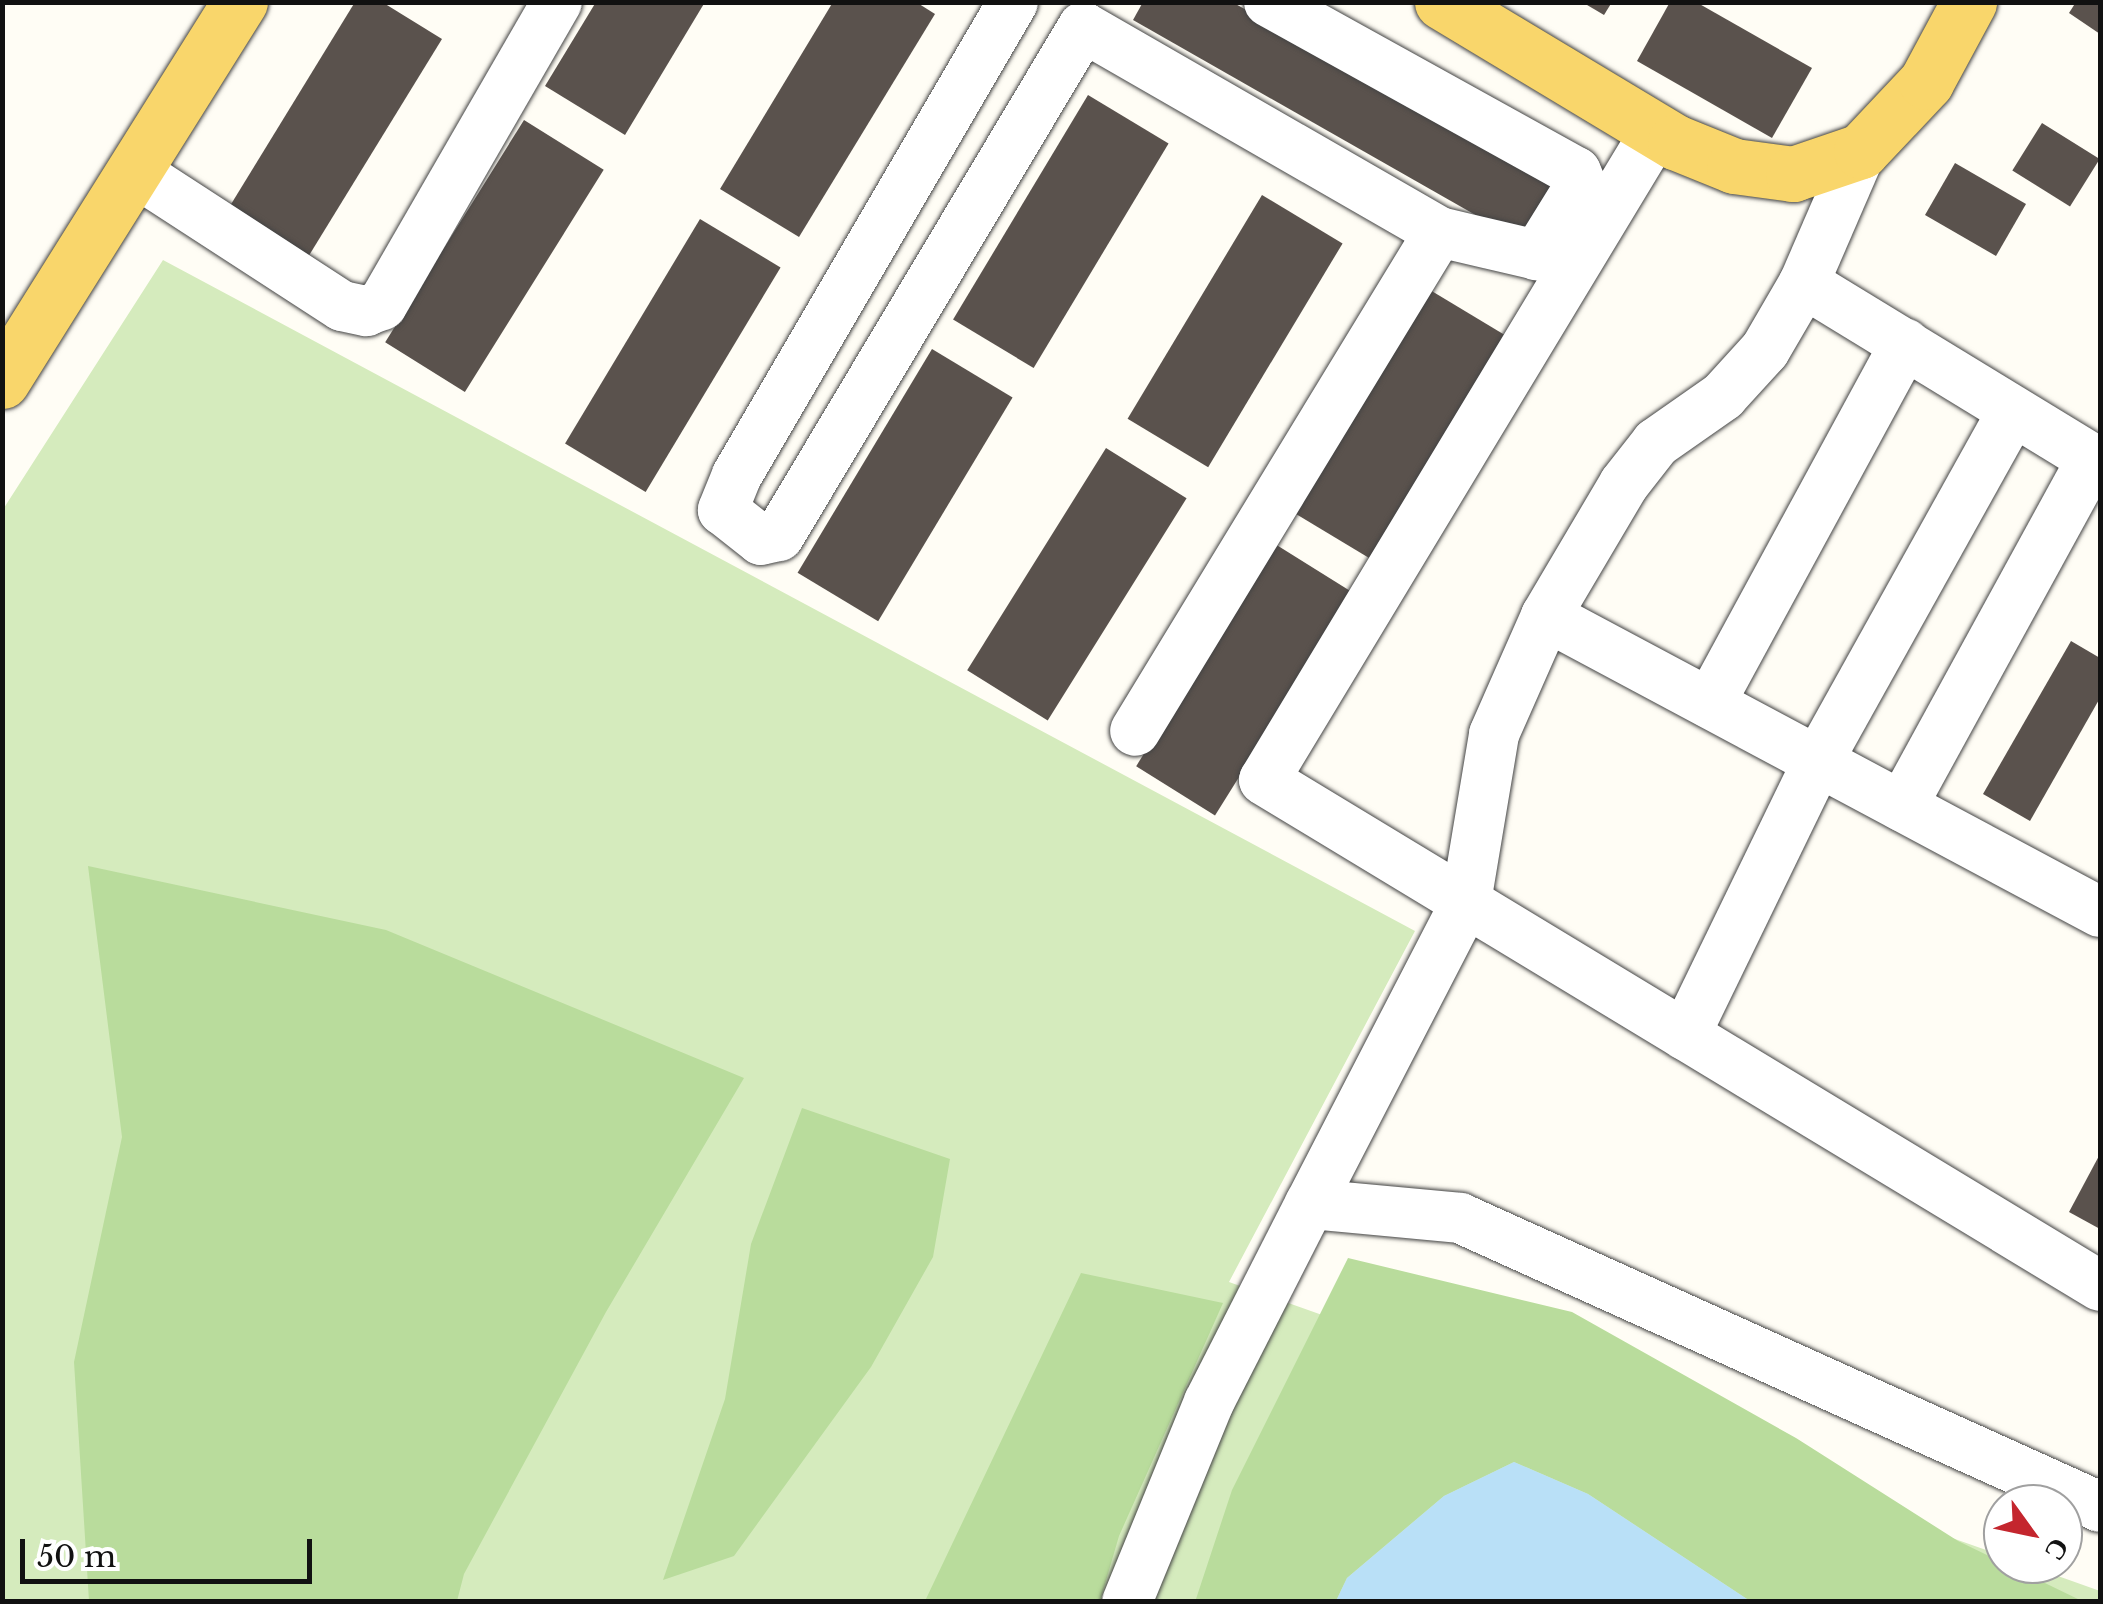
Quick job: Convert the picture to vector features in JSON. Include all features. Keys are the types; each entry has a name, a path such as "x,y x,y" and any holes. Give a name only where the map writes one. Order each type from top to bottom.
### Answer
{"main road":[{"path":"2,381 137,173 240,2"},
{"path":"1442,2 1656,130 1734,166 1793,174 1861,151 1926,82 1969,2"}],"street":[{"path":"137,173 342,306 366,311 382,305 557,2"},
{"path":"1013,2 738,475 722,510 761,540 779,536 1090,15"},
{"path":"1039,2 1090,15 1439,232 1537,255 1581,184 1576,172 1269,2"},
{"path":"1656,130 1264,780 2100,1286"},
{"path":"1127,1602 1209,1402 1466,902 1494,734 1546,616 1624,484 1684,418 1744,378 1804,283 1861,151"},
{"path":"1136,731 1439,232"},
{"path":"1804,283 2096,462 1902,806"},
{"path":"1710,704 1906,344"},
{"path":"1685,1035 1818,761 2012,412"},
{"path":"1546,616 2100,912"},
{"path":"1310,1204 1460,1218 2100,1507"}],"green space":[{"path":"163,260 1415,931 1229,1282 1983,1549 1983,1584 2080,1584 2100,1591 2100,1601 3,1601 2,511"},
{"path":"88,866 386,930 744,1078 606,1312 464,1574 457,1601 89,1601 74,1362 122,1137"},
{"path":"802,1108 950,1159 933,1257 871,1367 734,1556 663,1580 725,1399 751,1244"},
{"path":"1348,1258 1572,1312 1796,1438 1983,1553 1983,1584 2047,1584 2082,1601 1750,1601 1588,1494 1514,1462 1444,1496 1347,1578 1336,1601 1195,1602 1232,1490"},
{"path":"1081,1273 1223,1303 1119,1536 1100,1601 925,1601"}],"water":[{"path":"1514,1462 1588,1494 1750,1601 1336,1601 1347,1578 1444,1496"}],"building":[{"path":"355,2 382,2 442,39 305,262 225,214"},
{"path":"596,2 705,2 625,135 545,86"},
{"path":"833,2 916,2 935,14 799,237 720,189"},
{"path":"1143,2 1232,2 1565,188 1530,246 1133,20"},
{"path":"1582,2 1612,2 1604,15"},
{"path":"1670,2 1696,2 1812,68 1772,138 1637,61"},
{"path":"2076,2 2100,2 2100,34 2069,13"},
{"path":"1088,95 1169,143 1034,368 953,320"},
{"path":"524,120 604,170 465,392 385,342"},
{"path":"2042,123 2100,159 2070,207 2012,170"},
{"path":"1955,163 2026,204 1996,256 1925,215"},
{"path":"1262,195 1343,243 1208,467 1128,419"},
{"path":"700,219 781,267 646,492 565,444"},
{"path":"1430,290 1511,339 1377,563 1296,514"},
{"path":"932,349 1013,397 878,621 798,573"},
{"path":"1106,448 1187,498 1048,721 967,670"},
{"path":"1275,544 1354,593 1215,815 1136,766"},
{"path":"2071,641 2100,658 2100,698 2030,821 1983,794"},
{"path":"2100,1154 2100,1229 2069,1212"}]}
